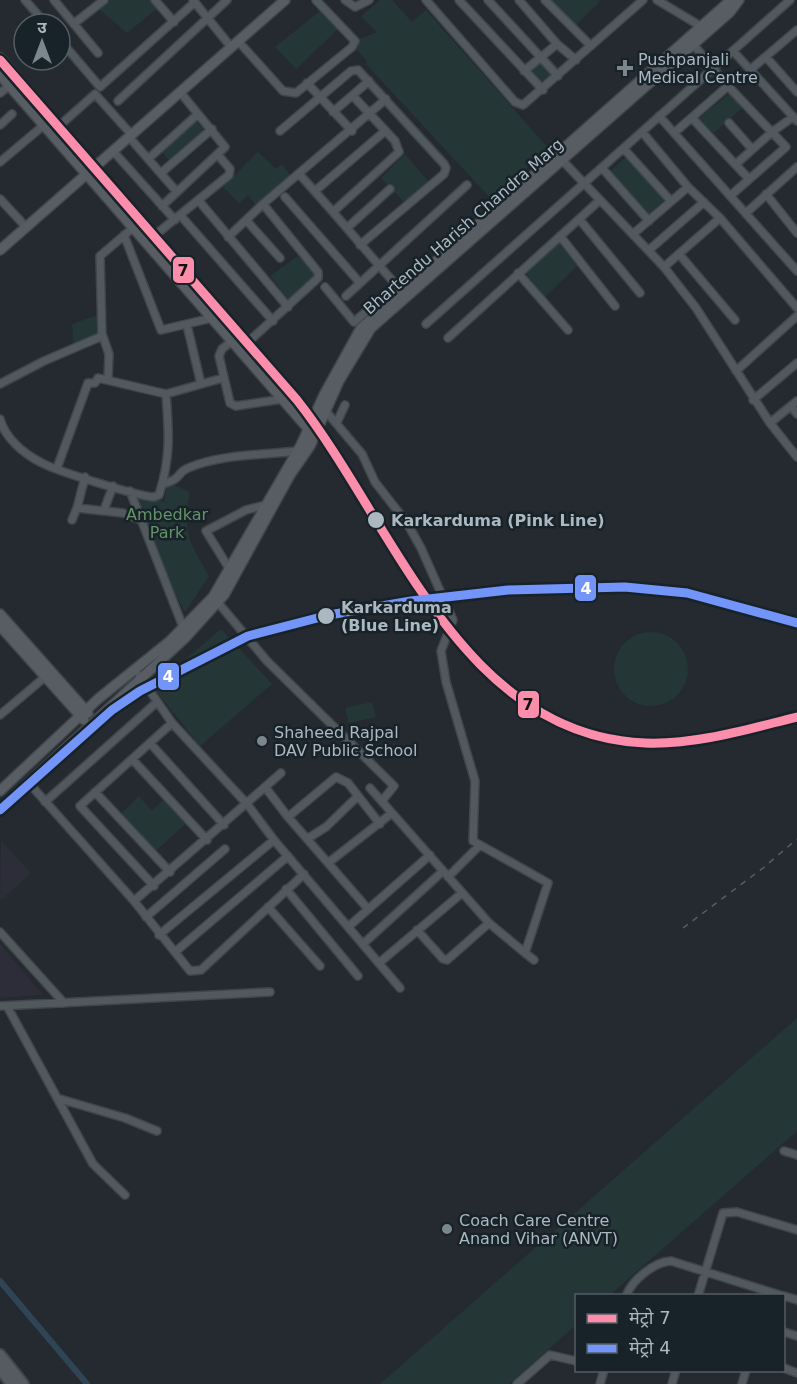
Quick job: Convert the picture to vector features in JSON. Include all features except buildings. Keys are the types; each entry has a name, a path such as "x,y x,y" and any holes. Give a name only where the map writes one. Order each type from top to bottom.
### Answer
{"main road":[{"path":"0,250 285,0"},
{"name":"Bhartendu Harish Chandra Marg","path":"560,157 731,0"},
{"name":"Bhartendu Harish Chandra Marg","path":"0,809 141,678 238,572 323,408 362,339 401,291 693,44 739,0"},
{"path":"0,58 58,127 135,226 312,433"},
{"path":"0,75 44,125 154,236 316,422"},
{"name":"Bhartendu Harish Chandra Marg","path":"0,791 83,713 215,599 265,505 298,451 312,433"},
{"path":"0,614 92,724"},
{"path":"0,626 45,676 83,713"},
{"path":"0,1355 22,1384"},
{"path":"0,1369 12,1384"}],"street":[{"path":"26,0 36,12"},
{"path":"54,0 76,22 98,53"},
{"path":"76,22 104,0"},
{"path":"155,0 174,22"},
{"path":"118,101 227,0"},
{"path":"72,54 100,87 174,22 194,1 208,18 283,92 291,94 352,47 355,41 316,0"},
{"path":"345,0 355,7 369,0"},
{"path":"426,0 515,102 525,105 644,0"},
{"path":"459,0 543,90"},
{"path":"488,0 558,76"},
{"path":"519,0 557,44 576,60"},
{"path":"545,0 591,46"},
{"path":"657,0 702,27"},
{"path":"426,324 790,0"},
{"path":"750,70 797,30"},
{"path":"524,71 557,44"},
{"path":"693,44 728,86 786,147 730,195"},
{"path":"733,51 795,119 771,132 736,164"},
{"path":"766,57 797,92"},
{"path":"280,131 354,69 362,72 446,168 444,174 360,245"},
{"path":"0,93 18,78"},
{"path":"333,112 369,81"},
{"path":"307,83 352,131"},
{"path":"674,133 728,86"},
{"path":"162,206 218,155 225,145 180,92"},
{"path":"58,127 95,94 177,192"},
{"path":"334,211 398,154 397,144 353,96"},
{"path":"228,237 278,189 300,175 386,99"},
{"path":"0,124 12,114"},
{"path":"148,159 198,114"},
{"path":"659,116 797,271"},
{"path":"692,118 749,179"},
{"path":"729,123 752,149"},
{"path":"0,162 44,125"},
{"path":"161,173 212,129"},
{"path":"315,191 385,131"},
{"path":"643,133 688,187 720,218 797,308"},
{"path":"624,149 671,201"},
{"path":"112,151 162,206 178,218 273,321"},
{"path":"154,236 230,173 228,165 218,155"},
{"path":"560,157 664,267 696,308 753,400 797,457"},
{"path":"746,213 797,167"},
{"path":"602,168 649,221"},
{"path":"300,175 334,211 377,267 401,291 354,322 325,287"},
{"path":"346,296 467,185"},
{"path":"633,234 688,187"},
{"path":"347,228 390,189"},
{"path":"766,194 797,233"},
{"path":"285,197 360,283"},
{"path":"0,199 26,227"},
{"path":"448,339 600,200"},
{"path":"199,201 288,307"},
{"path":"649,250 704,202"},
{"path":"246,344 318,278 318,272 263,204"},
{"path":"664,267 720,218"},
{"path":"246,220 280,258"},
{"path":"580,220 640,293"},
{"path":"108,379 109,354 102,334 100,256 135,226"},
{"path":"124,235 159,328 165,330 212,318"},
{"path":"560,236 615,306"},
{"path":"679,254 735,320"},
{"path":"518,273 568,330"},
{"path":"736,371 797,316"},
{"path":"186,325 201,384"},
{"path":"0,384 44,361 95,341 102,334"},
{"path":"232,341 219,352 230,403 234,406 283,399"},
{"path":"753,400 797,363"},
{"path":"57,468 88,383 95,383 98,378 108,379 166,394 223,378"},
{"path":"0,419 2,427 19,448 41,463 154,497 159,495 170,454 170,420 166,394"},
{"path":"770,423 794,404 797,414"},
{"path":"337,422 345,405"},
{"path":"323,408 362,454 380,490 407,523 422,548 453,620 441,651 446,682 475,781 473,841 548,883 525,953"},
{"path":"162,484 178,480 186,468 209,461 298,451"},
{"path":"72,520 85,477"},
{"path":"104,510 112,486"},
{"path":"130,491 183,627"},
{"path":"230,570 206,531 246,510 265,505"},
{"path":"77,508 104,510 140,520"},
{"path":"215,599 267,661 394,786 382,801"},
{"path":"134,670 172,723 248,804 274,840 400,988"},
{"path":"1,714 45,676"},
{"path":"45,802 157,702"},
{"path":"154,886 80,808 82,803 172,723"},
{"path":"150,743 224,825"},
{"path":"132,759 207,840"},
{"path":"134,901 207,840 281,772"},
{"path":"288,817 336,777 348,783 380,824"},
{"path":"28,782 134,901 190,971 201,970 304,874"},
{"path":"265,787 368,909"},
{"path":"370,788 489,923 534,960"},
{"path":"95,792 170,872"},
{"path":"307,839 326,827 358,796"},
{"path":"328,863 392,813"},
{"path":"159,934 274,840"},
{"path":"363,944 480,845"},
{"path":"146,917 225,849"},
{"path":"348,927 430,855"},
{"path":"174,952 288,856"},
{"path":"286,889 358,976"},
{"path":"379,963 462,893"},
{"path":"268,907 320,966"},
{"path":"417,930 443,959 447,960 489,923"},
{"path":"0,932 64,1003"},
{"path":"125,1195 93,1164 60,1099 3,1006 270,992"},
{"path":"60,1099 125,1118 157,1131"},
{"path":"784,1151 797,1155"},
{"path":"699,1294 723,1212 737,1212 797,1230"},
{"path":"627,1294 629,1288 656,1264 671,1261 770,1294"},
{"path":"517,1384 550,1355 575,1361"}],"shaded area":[{"path":"1,841 31,873 1,900 0,899"},
{"path":"0,944 43,995 0,998"}],"green space":[{"path":"110,0 152,0 159,7 127,33 99,9"},
{"path":"380,0 392,0 412,22 426,10 549,149 491,199 366,64 367,61 357,50 355,41 377,32 361,16"},
{"path":"547,0 597,0 600,1 576,25"},
{"path":"320,11 338,29 296,69 275,47"},
{"path":"541,61 554,74 540,86 528,73"},
{"path":"730,93 743,107 714,133 698,119"},
{"path":"194,119 209,136 174,167 161,151"},
{"path":"258,152 276,169 282,164 293,179 259,209 248,195 239,203 223,187"},
{"path":"405,154 429,182 404,202 381,178"},
{"path":"626,157 665,199 649,214 610,171"},
{"path":"559,243 577,266 545,297 526,273"},
{"path":"298,256 317,277 289,300 270,276"},
{"path":"98,315 100,341 74,349 72,324"},
{"name":"Ambedkar Park","path":"167,482 190,492 187,518 189,537 209,576 185,612 172,589 135,495 137,493 164,502"},
{"path":"221,629 272,684 200,746 153,687"},
{"path":"651,632 665,635 677,643 685,655 688,669 685,683 677,695 665,703 651,706 637,703 625,695 617,683 614,669 617,655 625,643 637,635"},
{"path":"372,702 376,717 349,723 345,708"},
{"path":"139,796 152,811 163,800 185,824 156,851 121,814"},
{"path":"797,1018 797,1131 611,1294 575,1294 575,1326 509,1384 380,1384"}],"waterway":[{"path":"0,1281 87,1384"}],"railway":[{"path":"683,928 763,868 797,839"}],"metro line":[{"name":"7","path":"0,60 297,400 332,450 438,615 479,663 526,703 581,731 645,743 703,739 797,717"},
{"name":"4","path":"0,810 112,710 140,691 248,636 329,615 411,601 508,590 625,587 687,593 797,623"}],"place":[{"name":"Pushpanjali Medical Centre","path":"625,68"},
{"name":"Karkarduma (Pink Line)","path":"376,520"},
{"name":"Karkarduma (Blue Line)","path":"326,616"},
{"name":"Shaheed Rajpal DAV Public School","path":"262,741"},
{"name":"Coach Care Centre Anand Vihar (ANVT)","path":"447,1229"}]}
